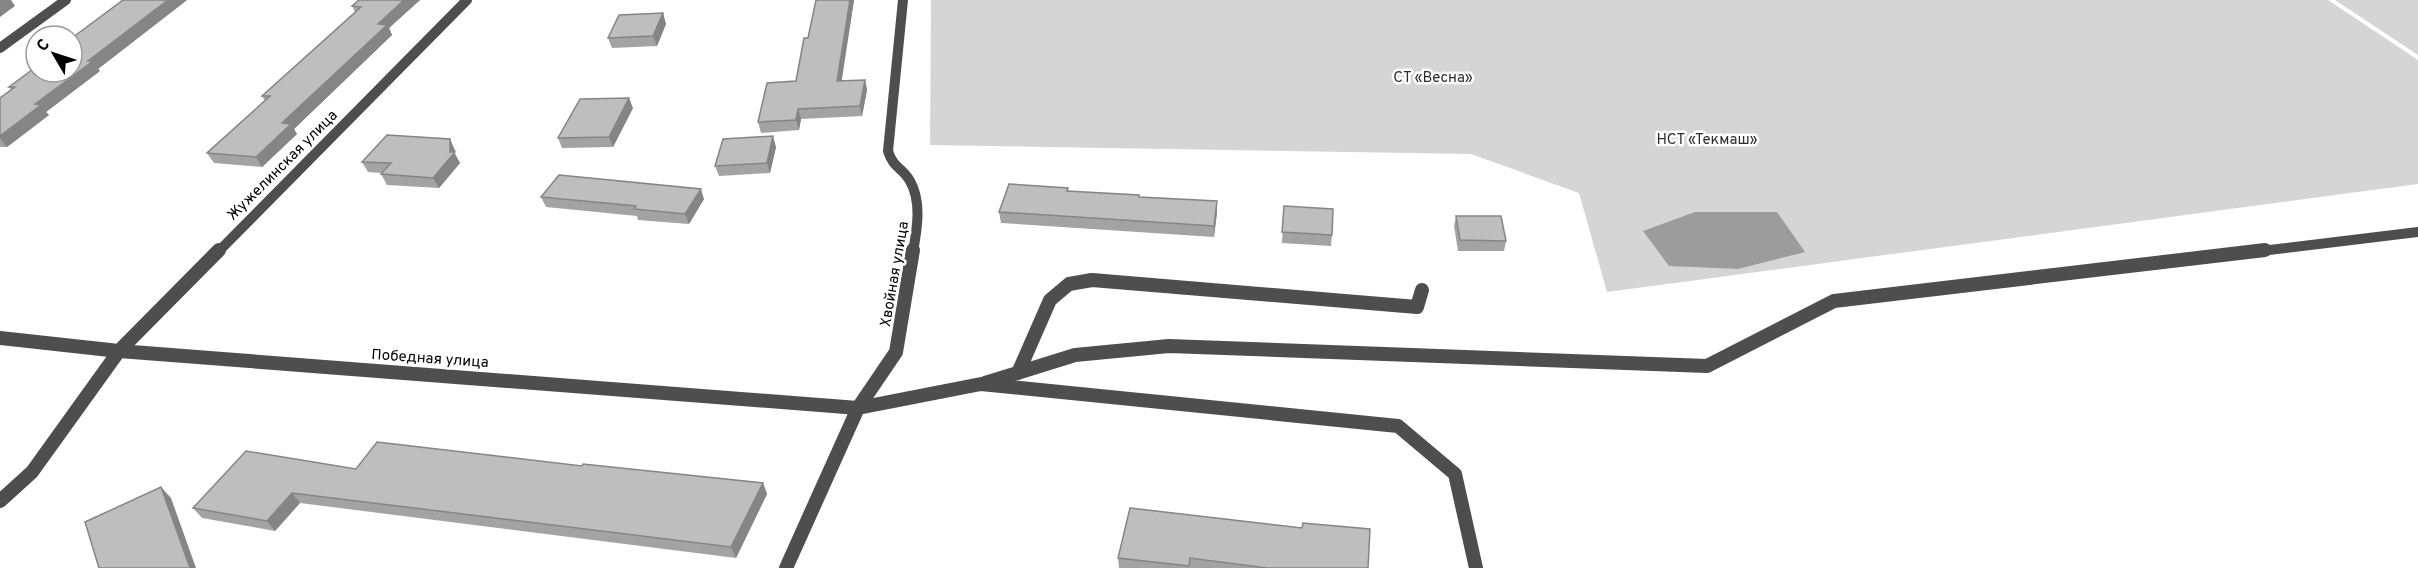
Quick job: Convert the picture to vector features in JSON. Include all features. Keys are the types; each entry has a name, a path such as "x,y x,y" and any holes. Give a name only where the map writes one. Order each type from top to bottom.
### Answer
{"street":[{"path":"0,48 66,0"},
{"name":"Жужелинская улица","path":"0,501 32,472 119,351 467,0"},
{"name":"Хвойная улица","path":"786,568 858,408 896,352 919,217 910,181 891,162 888,151 903,0"},
{"path":"981,384 1075,355 1169,346 1707,366 1834,301 2418,232"},
{"path":"1018,373 1050,300 1069,284 1092,280 1418,308 1422,290"},
{"name":"Победная улица","path":"0,338 119,351 858,408 981,384"},
{"path":"981,384 1398,426 1455,474 1476,568"}],"green space":[{"name":"НСТ «Текмаш»","path":"931,0 2328,0 2418,60 2418,184 1607,292 1579,193 1471,154 930,145"},
{"path":"2335,0 2418,0 2418,55"}],"shaded area":[{"path":"1695,212 1777,212 1805,252 1738,269 1669,266 1643,231"}],"building":[{"path":"123,0 168,0 88,61 93,61 84,68 84,29"},
{"path":"359,0 404,0 378,24 387,25 282,123 291,124 256,157 207,153 270,96 262,96 361,7 352,6"},
{"path":"816,0 850,0 837,81 865,80 860,106 798,109 796,120 758,122 767,83 796,81 804,38 808,38"},
{"path":"663,13 653,36 608,38 619,15"},
{"path":"24,76 24,84 62,84 35,104 41,105 0,136 0,98 15,87 9,87"},
{"path":"629,98 609,137 558,138 580,99"},
{"path":"387,135 450,139 450,152 455,152 433,178 381,174 391,163 362,162"},
{"path":"773,136 767,163 715,166 723,139"},
{"path":"559,175 701,189 685,214 634,209 636,206 541,197"},
{"path":"1009,184 1068,188 1067,191 1139,195 1139,197 1217,201 1214,226 999,212"},
{"path":"1284,206 1333,209 1332,235 1282,232"},
{"path":"1456,216 1501,216 1506,241 1460,240"},
{"path":"377,442 582,466 583,464 763,483 731,547 292,493 267,521 193,508 246,451 356,469"},
{"path":"161,487 190,568 99,568 85,522"},
{"path":"1130,508 1302,528 1303,523 1370,529 1368,568 1267,568 1190,558 1189,566 1118,558"}],"park label":[{"name":"СТ «Весна»","path":"1433,77"}]}
